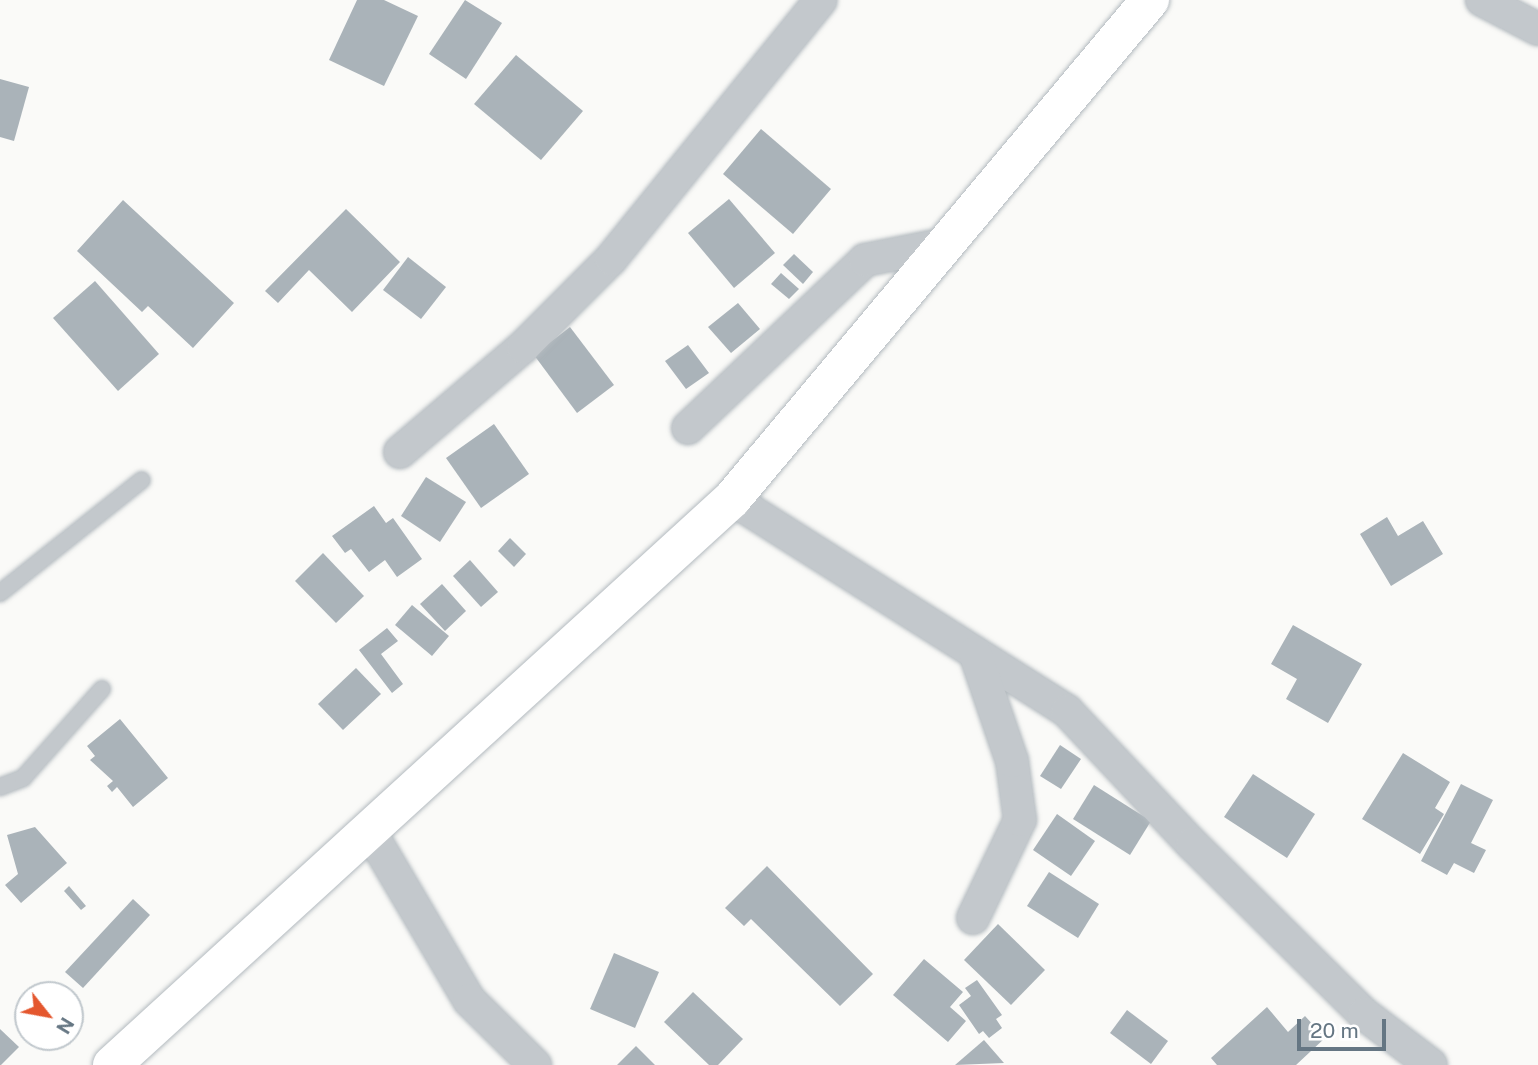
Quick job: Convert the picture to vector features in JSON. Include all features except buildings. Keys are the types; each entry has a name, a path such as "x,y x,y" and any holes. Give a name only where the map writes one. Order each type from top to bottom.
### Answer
{"main road":[{"path":"112,1065 732,499 1150,0"}],"street":[{"path":"400,452 523,348 611,259 821,0"},
{"path":"1482,0 1538,29"},
{"path":"688,428 865,260 946,244"},
{"path":"732,499 1067,711 1192,844 1364,1014 1431,1065"},
{"path":"973,918 1020,820 1012,761 975,653"},
{"path":"369,830 469,1000 535,1065"}],"lane":[{"path":"0,593 142,480"},
{"path":"0,787 23,778 102,689"}]}
